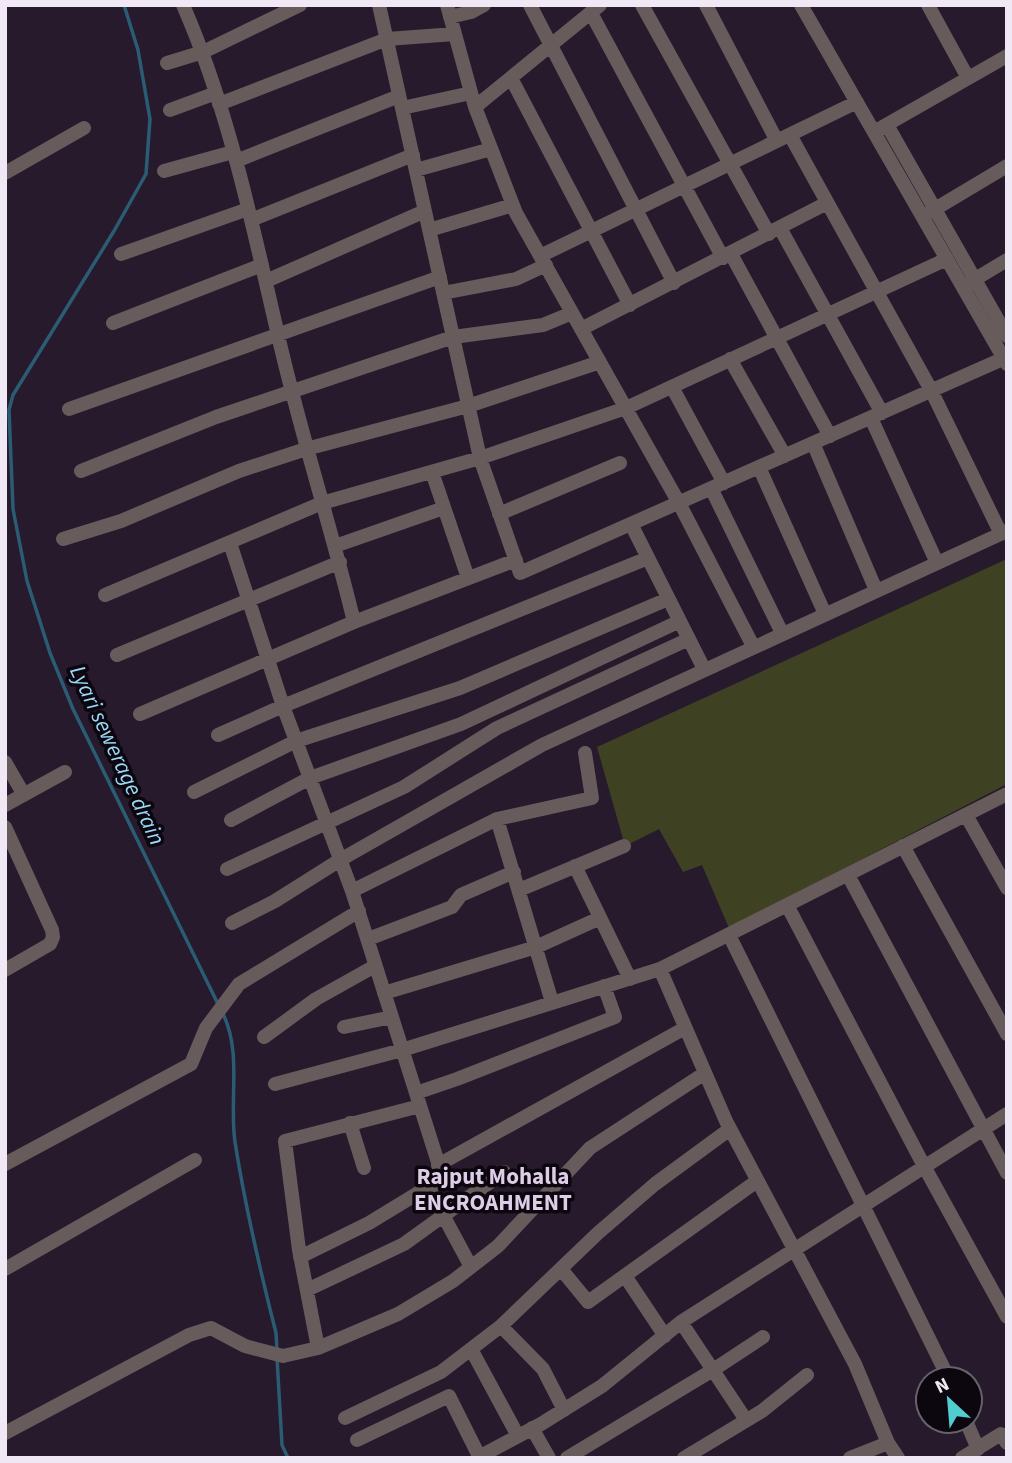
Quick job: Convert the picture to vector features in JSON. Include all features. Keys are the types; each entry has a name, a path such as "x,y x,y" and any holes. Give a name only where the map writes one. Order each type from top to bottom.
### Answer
{"street":[{"path":"183,5 203,52 234,157 306,449 340,562 354,622"},
{"path":"167,63 203,52 300,5"},
{"path":"379,5 480,458 520,573 931,390 1006,360 969,282 881,128 857,102 801,5"},
{"path":"484,5 471,12 449,11 473,100 513,205 679,503 752,646"},
{"path":"530,5 674,283"},
{"path":"642,5 730,164 828,314 876,415 937,563"},
{"path":"232,923 275,901 340,860 542,745 752,646 1004,533 931,390 827,203 783,138 706,5"},
{"path":"928,5 968,78"},
{"path":"164,171 234,157 400,102 473,100 511,78 597,7 684,186 776,338 830,436"},
{"path":"170,110 217,98 387,39 455,34"},
{"path":"881,128 1007,56"},
{"path":"511,78 630,305"},
{"path":"443,293 516,279 592,232 857,102"},
{"path":"5,173 84,128"},
{"path":"121,254 414,163 491,149"},
{"path":"929,212 1007,166"},
{"path":"581,329 827,203"},
{"path":"429,230 513,205"},
{"path":"266,281 425,211"},
{"path":"929,212 947,259 969,282 1007,336"},
{"path":"105,595 322,503 480,458 626,408 947,259"},
{"path":"969,282 1007,260"},
{"path":"113,323 262,265"},
{"path":"69,410 440,277"},
{"path":"80,471 216,417 453,337 544,325 572,313"},
{"path":"730,359 785,456"},
{"path":"63,539 121,521 239,471 306,449 468,406 600,362"},
{"path":"672,387 782,633"},
{"path":"813,443 876,590"},
{"path":"499,514 620,463"},
{"path":"759,467 824,614"},
{"path":"432,471 468,579"},
{"path":"335,546 444,508"},
{"path":"631,524 704,669"},
{"path":"230,543 283,706 359,911 442,1178 369,1223 300,1257"},
{"path":"218,735 648,558"},
{"path":"140,714 354,622 516,560"},
{"path":"117,655 340,562"},
{"path":"194,792 296,741 460,688 668,599"},
{"path":"231,820 310,778 461,724 680,621"},
{"path":"227,869 404,788 497,728 689,639"},
{"path":"352,891 498,819 592,798 584,753"},
{"path":"5,762 24,794"},
{"path":"5,805 65,772"},
{"path":"275,1084 402,1050 660,969 1007,794"},
{"path":"966,815 1007,888"},
{"path":"498,819 552,1002"},
{"path":"5,827 53,937 50,944 5,970"},
{"path":"519,890 624,846"},
{"path":"904,846 1007,1034"},
{"path":"575,866 630,979"},
{"path":"368,939 452,907 461,895 513,872"},
{"path":"848,874 1007,1173"},
{"path":"787,905 1007,1317"},
{"path":"5,1164 191,1064 206,1028 239,984 359,911"},
{"path":"384,993 536,947 600,918"},
{"path":"729,935 942,1365"},
{"path":"264,1037 316,999 375,966"},
{"path":"660,969 730,1129 855,1364 888,1443 898,1458"},
{"path":"318,1348 300,1257 285,1141 350,1124 418,1099 457,1079 615,1017 604,986"},
{"path":"344,1027 392,1017"},
{"path":"438,1165 685,1028"},
{"path":"5,1433 189,1335 211,1328 245,1346 283,1356 318,1348 398,1314 453,1281 498,1246 590,1148 705,1073"},
{"path":"357,1440 449,1396 478,1457 533,1429 602,1386 681,1322 1007,1114"},
{"path":"350,1124 364,1168"},
{"path":"345,1418 441,1372 501,1326 655,1184 730,1129"},
{"path":"5,1269 195,1160"},
{"path":"307,1290 404,1244 504,1172"},
{"path":"561,1269 588,1302 757,1181"},
{"path":"428,1187 471,1266"},
{"path":"625,1276 665,1336"},
{"path":"681,1322 746,1420"},
{"path":"501,1326 543,1369 564,1410"},
{"path":"567,1458 763,1337"},
{"path":"471,1349 518,1436"},
{"path":"684,1458 746,1420 807,1375"},
{"path":"533,1429 549,1458"},
{"path":"962,1458 1001,1434 1007,1443"},
{"path":"972,1435 978,1449"},
{"path":"850,1458 888,1443"}],"green space":[{"path":"1007,559 1007,784 729,928 702,865 683,872 659,829 625,846 597,747"}],"waterway":[{"name":"Lyari sewerage drain","path":"124,5 138,50 150,119 146,174 13,395 9,410 13,509 27,581 50,653 73,709 218,1004"},
{"name":"Lyari sewerage drain","path":"223,1014 229,1029 234,1060 235,1142 253,1238 276,1333 277,1350"},
{"name":"Lyari sewerage drain","path":"277,1358 282,1445 288,1458"}],"district":[{"name":"Rajput Mohalla ENCROAHMENT","path":"493,1189"}]}
